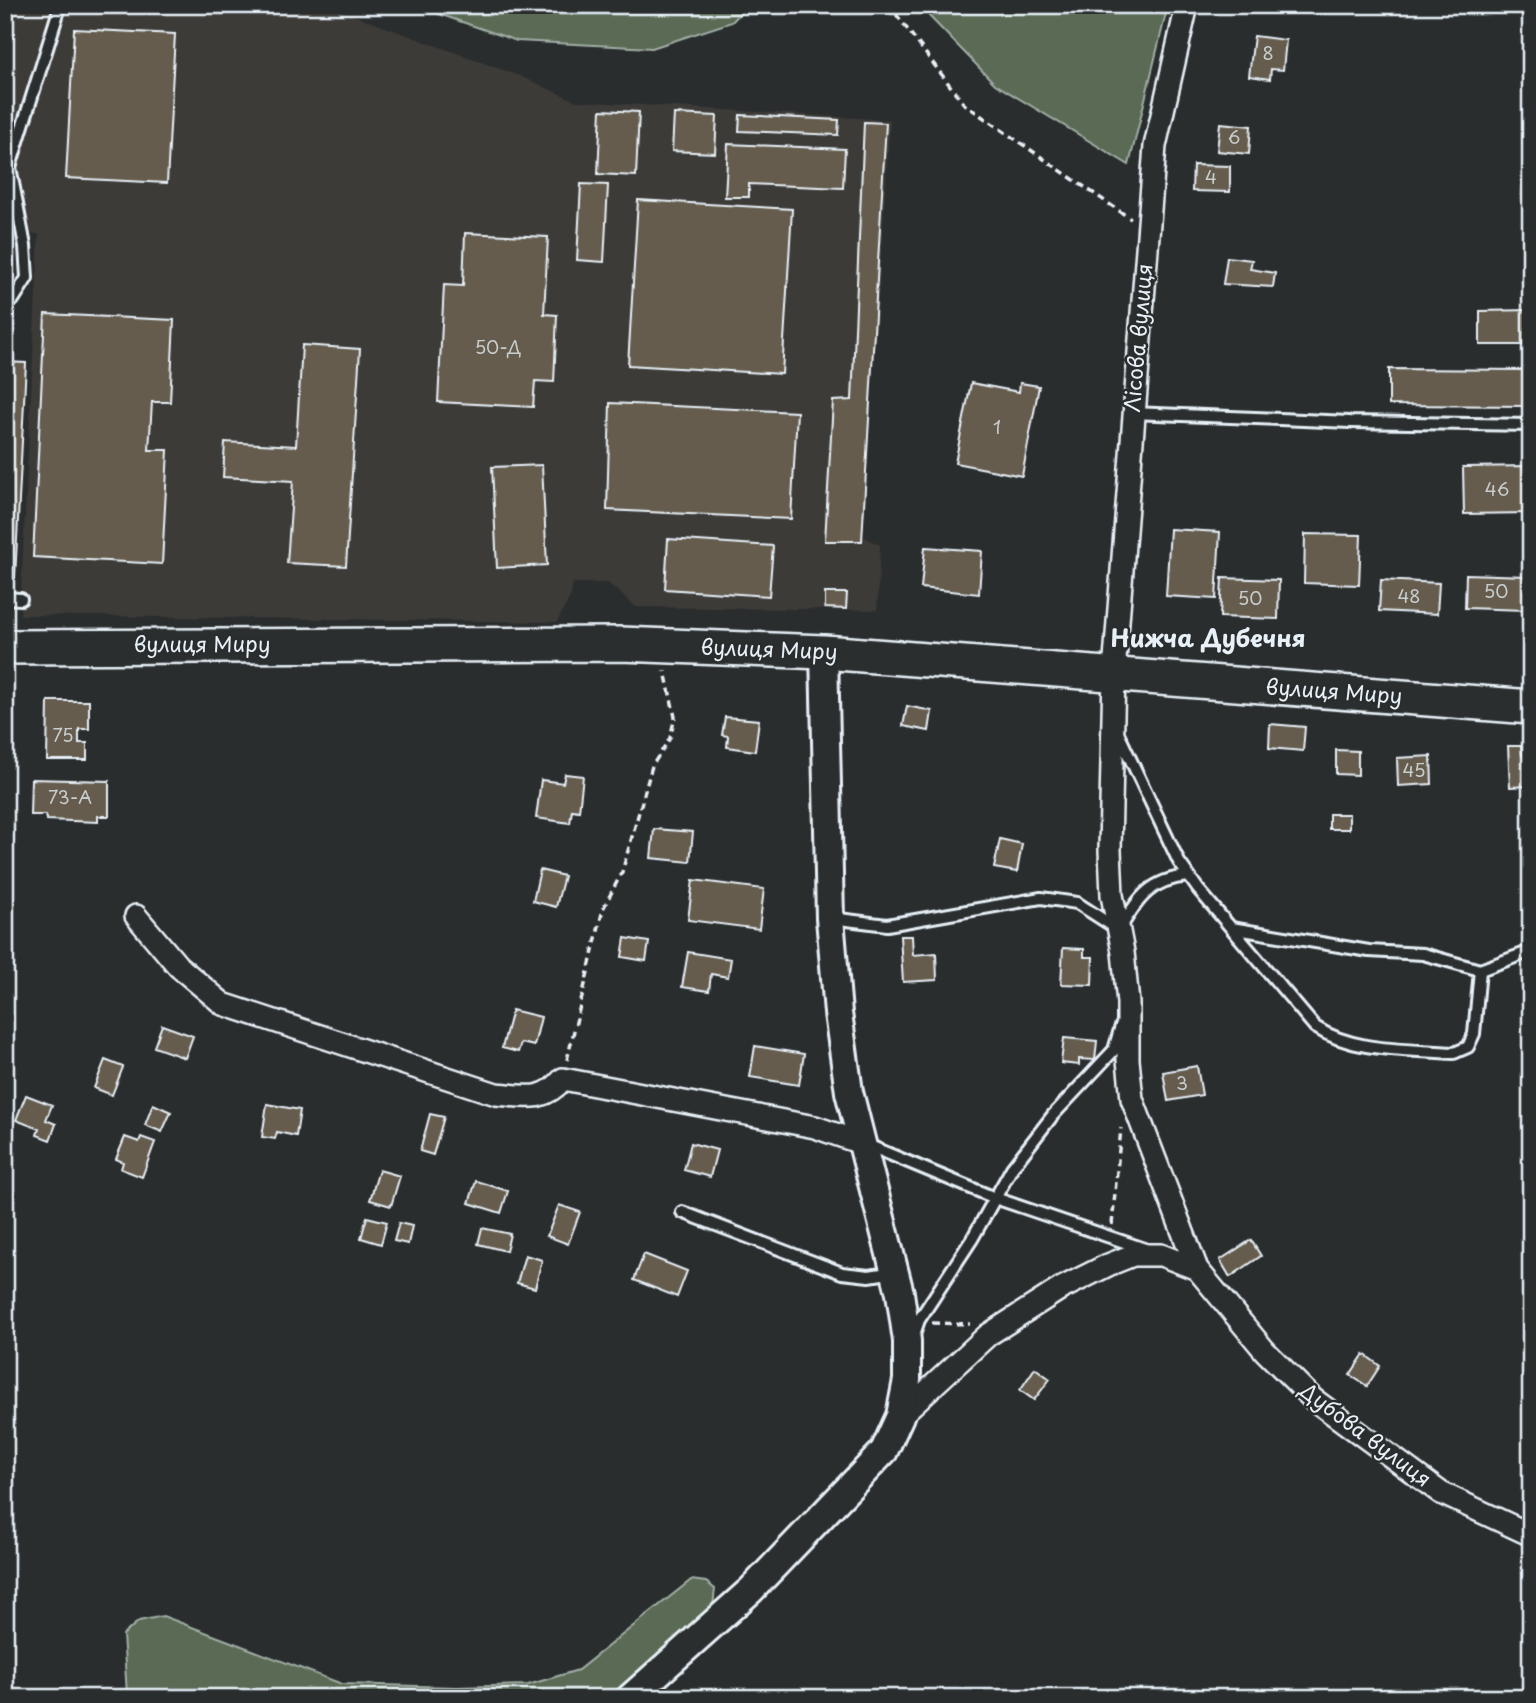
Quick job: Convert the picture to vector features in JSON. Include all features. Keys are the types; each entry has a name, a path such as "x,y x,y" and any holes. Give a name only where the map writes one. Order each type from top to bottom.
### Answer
{"main road":[{"name":"вулиця Миру","path":"5,647 659,645 824,652 1531,707"}],"street":[{"name":"Лісова вулиця","path":"1187,5 1155,145 1147,230 1114,673 1110,850 1112,895 1128,1003 1128,1060 1132,1099 1197,1269"},
{"path":"630,1698 770,1571 884,1451 900,1416 907,1380 907,1356 895,1272 849,1092 830,918 824,652"},
{"path":"136,916 178,966 223,1004 496,1094 533,1097 551,1093 563,1079 815,1127 861,1143"},
{"path":"900,1416 988,1335 1060,1289 1108,1265 1133,1255 1161,1255 1197,1269"},
{"name":"Дубова вулиця","path":"1197,1269 1265,1351 1313,1399 1441,1493 1531,1535"}],"lane":[{"path":"5,300 13,300 27,278 25,246 10,167 58,13"},
{"path":"1132,413 1350,422 1531,425"},
{"path":"5,598 21,599"},
{"path":"1112,720 1188,876 1315,1027 1331,1037 1354,1044 1454,1053 1468,1047 1474,1034 1480,970"},
{"path":"830,918 887,925 1041,898 1077,903 1119,930 1139,898 1155,884 1188,876"},
{"path":"1231,929 1369,951 1423,954 1480,970 1531,951"},
{"path":"907,1356 919,1320 1012,1168 1053,1115 1114,1050 1128,1003"},
{"path":"861,1143 995,1198 1161,1255"},
{"path":"682,1212 842,1273 869,1276 895,1272"}],"path":[{"path":"888,5 964,104 1147,230"},
{"path":"563,1079 603,909 622,873 652,766 670,737 675,717 659,645"},
{"path":"1111,1237 1121,1128"},
{"path":"919,1320 964,1325 1010,1321"}],"shaded area":[{"path":"5,5 325,5 522,77 576,101 890,120 862,536 880,545 877,610 636,607 608,583 573,583 571,595 557,622 20,615 39,234 5,232"}],"green space":[{"path":"413,5 748,5 732,22 652,48 517,41"},
{"path":"928,5 1168,5 1129,165 995,84 929,16"},
{"path":"691,1580 706,1582 715,1589 713,1606 608,1698 128,1698 127,1694 123,1635 139,1621 163,1616 342,1684 457,1687 528,1685 578,1670"}],"building":[{"path":"74,29 175,34 167,183 66,178"},
{"path":"1254,36 1286,40 1283,70 1271,69 1270,79 1249,76"},
{"path":"601,110 639,112 636,176 598,174"},
{"path":"674,114 717,116 715,153 672,151"},
{"path":"740,115 839,120 838,135 739,131"},
{"path":"864,122 886,123 862,541 825,541 833,401 852,400"},
{"path":"1220,123 1251,126 1249,154 1217,151"},
{"path":"728,144 845,149 843,188 749,184 749,197 725,197"},
{"path":"1193,165 1230,166 1230,192 1192,191"},
{"path":"581,184 608,185 604,262 577,260"},
{"path":"638,200 792,209 782,374 628,365"},
{"path":"465,233 548,237 544,314 557,315 554,382 535,381 533,407 438,402 444,285 463,286"},
{"path":"1227,257 1252,260 1250,269 1275,273 1273,287 1223,284"},
{"path":"1531,310 1531,345 1480,345 1480,311"},
{"path":"45,314 174,320 170,402 152,402 149,450 168,450 162,564 33,557"},
{"path":"302,345 360,349 346,566 287,563 293,481 223,477 225,442 296,446"},
{"path":"5,362 26,363 15,578 5,577"},
{"path":"1389,369 1531,370 1531,406 1389,405"},
{"path":"971,383 1019,392 1020,383 1039,386 1022,476 955,463"},
{"path":"610,403 797,412 791,519 607,510"},
{"path":"542,465 547,565 497,568 492,467"},
{"path":"1531,466 1531,513 1464,514 1463,467"},
{"path":"1170,529 1220,532 1216,599 1166,596"},
{"path":"1305,534 1361,535 1359,585 1304,583"},
{"path":"668,539 773,546 769,596 665,589"},
{"path":"925,547 982,551 979,594 921,588"},
{"path":"1466,574 1527,576 1526,610 1465,608"},
{"path":"1222,578 1279,580 1278,619 1220,617"},
{"path":"1381,580 1439,583 1437,614 1379,611"},
{"path":"825,593 847,593 846,609 825,608"},
{"path":"48,701 89,701 89,729 79,729 79,743 87,743 87,760 47,760"},
{"path":"907,706 932,711 929,731 903,726"},
{"path":"725,717 759,720 755,751 727,747 728,736 722,735"},
{"path":"1270,724 1305,727 1303,751 1269,748"},
{"path":"1508,746 1521,746 1522,755 1531,755 1531,786 1510,787"},
{"path":"1336,750 1358,751 1358,775 1336,774"},
{"path":"1431,756 1432,784 1398,786 1397,758"},
{"path":"565,774 583,776 579,811 572,810 570,823 536,818 541,780 563,783"},
{"path":"31,779 109,781 109,816 98,816 98,822 46,820 46,815 30,815"},
{"path":"1329,814 1349,814 1349,829 1329,829"},
{"path":"654,829 693,832 690,862 651,858"},
{"path":"1000,839 1022,844 1017,872 994,868"},
{"path":"540,870 564,876 556,907 533,901"},
{"path":"693,880 764,889 759,929 688,920"},
{"path":"900,936 912,936 913,955 936,953 937,980 903,982"},
{"path":"625,938 649,942 646,961 622,957"},
{"path":"1063,948 1084,949 1084,957 1093,957 1092,985 1061,984"},
{"path":"688,952 731,959 728,977 711,974 709,991 682,987"},
{"path":"512,1010 541,1017 534,1046 521,1043 518,1052 502,1048"},
{"path":"162,1025 193,1036 185,1058 154,1047"},
{"path":"1064,1038 1097,1041 1095,1060 1079,1059 1079,1065 1061,1063"},
{"path":"755,1046 804,1054 799,1085 750,1077"},
{"path":"105,1060 123,1067 112,1095 94,1088"},
{"path":"1197,1066 1202,1095 1168,1101 1163,1072"},
{"path":"26,1095 52,1105 46,1120 56,1124 50,1140 37,1135 39,1129 16,1120"},
{"path":"153,1104 171,1112 162,1132 145,1125"},
{"path":"267,1104 300,1110 296,1136 277,1132 275,1139 262,1137"},
{"path":"430,1114 444,1117 433,1155 420,1151"},
{"path":"125,1137 139,1142 141,1137 155,1142 142,1177 121,1169 123,1162 116,1159"},
{"path":"691,1143 717,1150 710,1177 684,1170"},
{"path":"379,1170 400,1176 391,1206 370,1200"},
{"path":"476,1181 508,1191 501,1213 469,1203"},
{"path":"559,1205 580,1212 568,1244 547,1236"},
{"path":"367,1217 387,1222 381,1244 361,1238"},
{"path":"399,1223 412,1226 408,1244 394,1241"},
{"path":"482,1228 510,1234 506,1251 478,1244"},
{"path":"1251,1240 1261,1256 1230,1277 1220,1260"},
{"path":"644,1254 687,1271 677,1297 634,1280"},
{"path":"525,1255 542,1260 535,1288 517,1283"},
{"path":"1364,1354 1380,1366 1367,1386 1350,1375"},
{"path":"1035,1368 1050,1379 1034,1400 1020,1390"}],"district":[{"name":"Нижча Дубечня","path":"1208,639"}]}
